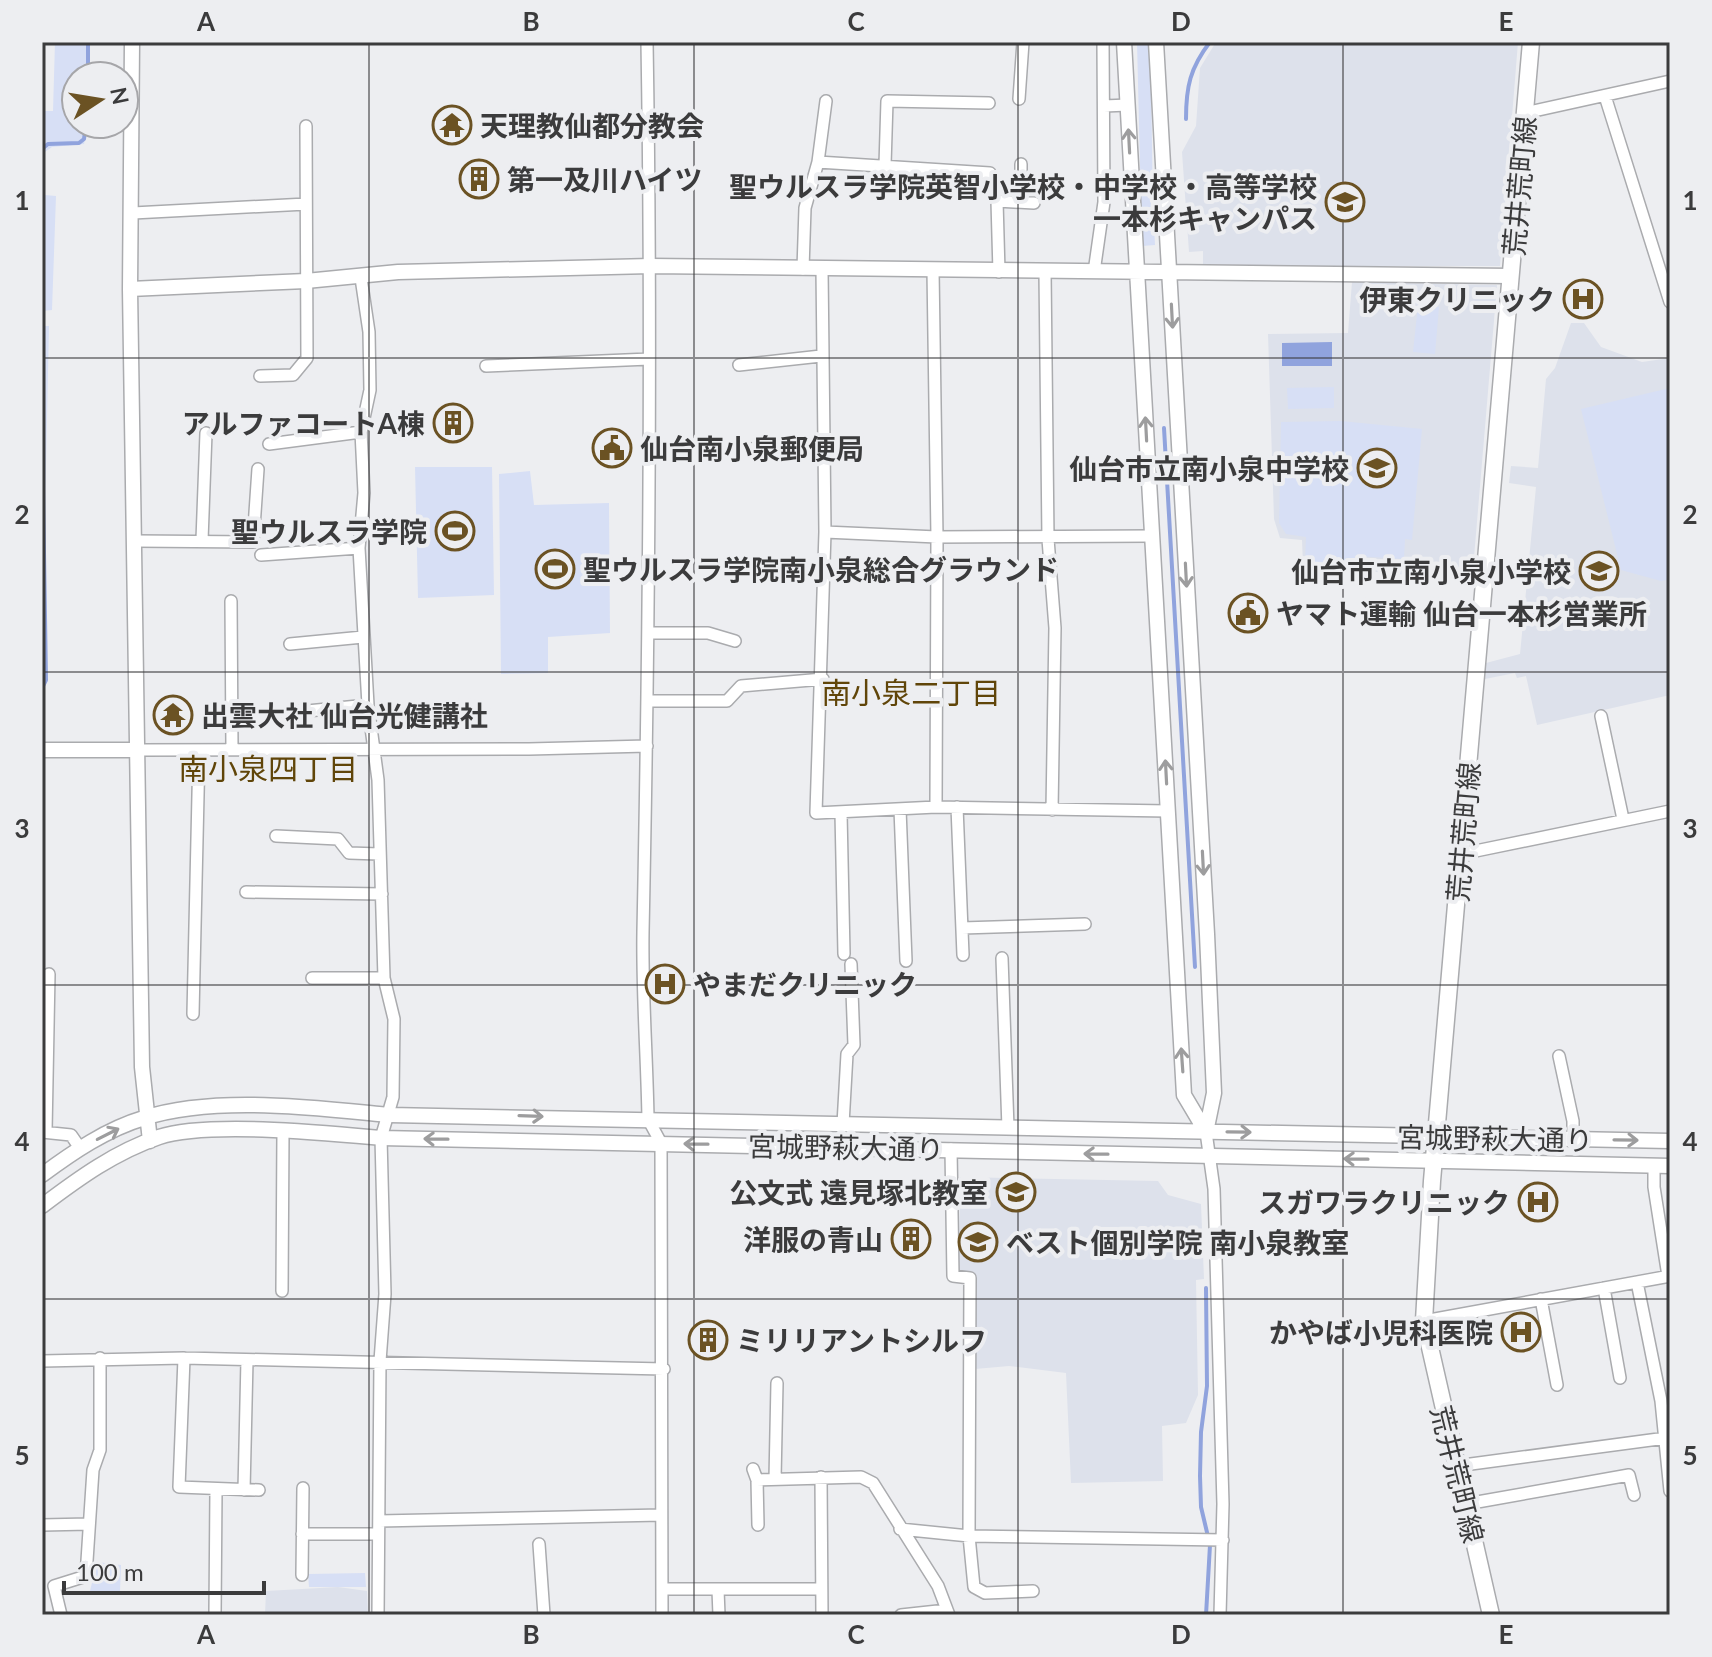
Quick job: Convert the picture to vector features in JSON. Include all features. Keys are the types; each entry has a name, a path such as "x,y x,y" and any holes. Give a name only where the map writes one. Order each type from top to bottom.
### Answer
{"main road":[{"name":"荒井荒町線","path":"1490,1615 1424,1321 1434,1160 1531,42"}],"street":[{"path":"132,42 130,289 142,1067 150,1141"},
{"path":"647,42 651,266 649,701 643,934 648,1119 661,1143 664,1369 662,1615"},
{"path":"1019,99 1023,42"},
{"path":"1094,272 1104,202 1103,42"},
{"path":"1124,42 1184,1095 1206,1132"},
{"path":"1156,42 1214,1093 1206,1132 1206,1156 1214,1189 1220,1615"},
{"path":"1525,113 1670,81"},
{"path":"1605,96 1670,302"},
{"path":"803,269 805,208 818,162 826,101"},
{"path":"885,165 887,101 989,103"},
{"path":"1104,106 1128,105"},
{"path":"260,376 293,375 307,358 306,126"},
{"path":"818,162 990,173"},
{"path":"1021,164 1021,202"},
{"path":"999,272 997,201 1034,203"},
{"path":"133,213 306,204"},
{"path":"130,289 361,278 398,272 651,266 1511,276"},
{"path":"822,269 825,532 823,679 816,813 936,807 1168,811"},
{"path":"933,270 937,537 936,807"},
{"path":"1045,272 1048,539 1055,628 1052,810"},
{"path":"361,278 369,332 370,390 361,432 364,493 359,548 368,705 375,747 384,978 394,1019 390,1115 381,1138 385,1294 380,1361 378,1615"},
{"path":"739,365 821,356"},
{"path":"486,366 649,359"},
{"path":"269,444 361,432"},
{"path":"202,540 206,433"},
{"path":"749,449 823,447"},
{"path":"136,541 253,542 258,469"},
{"path":"825,532 1048,539 1151,536"},
{"path":"261,555 359,548"},
{"path":"231,601 232,749"},
{"path":"649,633 708,633 735,641"},
{"path":"290,644 363,637"},
{"path":"649,701 727,701 741,686 823,679"},
{"path":"287,713 368,705"},
{"path":"1601,716 1623,819"},
{"path":"42,750 647,746"},
{"path":"193,1014 199,751"},
{"path":"957,807 963,955"},
{"path":"900,809 906,961"},
{"path":"1461,854 1670,811"},
{"path":"841,813 854,1045 847,1054 843,1124"},
{"path":"276,836 338,839 349,853 379,854"},
{"path":"246,892 382,894"},
{"path":"962,928 1085,924"},
{"path":"1002,958 1008,1128"},
{"path":"49,974 44,1132 71,1135 80,1148"},
{"path":"312,978 384,978"},
{"path":"1559,1056 1573,1121 1573,1139"},
{"name":"宮城野萩大通り","path":"42,1175 80,1148 148,1116 224,1107 390,1115 1670,1141"},
{"name":"宮城野萩大通り","path":"42,1206 92,1169 150,1141 172,1134 203,1132 1670,1166"},
{"path":"282,1291 283,1132"},
{"path":"951,1149 953,1276 970,1278 969,1536 974,1587 985,1593 1033,1591"},
{"path":"1424,1321 1669,1276 1655,1201 1654,1166"},
{"path":"1637,1282 1666,1438 1670,1491"},
{"path":"1604,1288 1620,1378"},
{"path":"1541,1299 1557,1385"},
{"path":"61,1615 54,1586 86,1576 93,1470 100,1450 100,1358"},
{"path":"42,1361 184,1358 380,1361 461,1367 664,1369"},
{"path":"184,1358 179,1487 259,1490"},
{"path":"244,1490 247,1360"},
{"path":"775,1479 777,1383"},
{"path":"1456,1466 1666,1438"},
{"path":"758,1525 755,1474 775,1479 861,1477 873,1483 938,1586 948,1612 901,1615"},
{"path":"1466,1504 1629,1475 1634,1495"},
{"path":"821,1477 822,1615"},
{"path":"302,1575 303,1488"},
{"path":"215,1615 216,1490"},
{"path":"379,1521 661,1515"},
{"path":"42,1525 89,1524"},
{"path":"900,1529 969,1536 1219,1540"},
{"path":"302,1534 378,1534"},
{"path":"539,1544 544,1615"},
{"path":"663,1589 820,1589"},
{"path":"718,1590 719,1615"}],"shaded area":[{"path":"55,42 88,42 88,60 60,60 60,140 85,140 84,144 52,147 42,154 42,111 53,111"},
{"path":"1137,42 1149,42 1155,245 1142,246"},
{"name":"聖ウルスラ学院英智小学校・中学校・高等学校 一本杉キャンパス","path":"1216,42 1518,42 1500,266 1203,266 1203,251 1189,252 1182,152 1196,126 1200,68"},
{"path":"42,165 45,195 56,196 52,310 42,311"},
{"name":"仙台市立南小泉中学校","path":"1352,282 1497,285 1472,581 1303,565 1302,540 1280,538 1274,519 1268,334 1348,333"},
{"path":"1418,305 1439,307 1435,354 1413,352"},
{"name":"仙台市立南小泉小学校","path":"1571,323 1584,323 1601,347 1642,362 1670,358 1670,695 1537,725 1526,676 1517,678 1515,673 1485,679 1486,663 1520,654 1536,487 1509,483 1511,466 1538,468 1546,379 1555,368"},
{"path":"42,326 49,326 42,652"},
{"path":"1334,387 1334,408 1288,409 1287,388"},
{"path":"1670,388 1670,579 1661,581 1621,570 1581,409"},
{"path":"1341,421 1422,429 1412,540 1405,539 1404,559 1355,556 1353,566 1305,562 1306,537 1286,534 1279,523 1281,422"},
{"name":"聖ウルスラ学院","path":"415,467 492,467 494,595 418,598"},
{"name":"聖ウルスラ学院南小泉総合グラウンド","path":"530,471 534,505 609,503 610,633 548,637 548,673 501,674 499,474"},
{"path":"960,1177 1158,1181 1168,1195 1201,1204 1204,1279 1196,1280 1198,1395 1186,1423 1162,1426 1163,1481 1071,1483 1066,1373 1009,1366 975,1369 973,1272 959,1272"},
{"path":"97,1562 121,1565 120,1592 90,1591"},
{"path":"365,1573 366,1587 309,1587 308,1574"},
{"path":"338,1587 367,1591 368,1615 265,1615 266,1591"}],"water":[{"path":"1332,342 1332,366 1282,366 1282,343"}],"waterway":[{"path":"88,42 88,60"},
{"path":"1186,119 1190,78 1210,42"},
{"path":"42,149 48,144 79,143 83,140"},
{"path":"42,425 46,680 42,688"},
{"path":"1164,428 1195,967"},
{"path":"1206,1288 1207,1386 1201,1432 1200,1476 1201,1507 1210,1545 1206,1615"}],"place":[{"name":"天理教仙都分教会","path":"452,125"},
{"name":"第一及川ハイツ","path":"479,179"},
{"name":"聖ウルスラ学院英智小学校・中学校・高等学校 一本杉キャンパス","path":"1345,202"},
{"name":"伊東クリニック","path":"1583,299"},
{"name":"アルファコートA棟","path":"453,423"},
{"name":"仙台南小泉郵便局","path":"612,448"},
{"name":"仙台市立南小泉中学校","path":"1377,468"},
{"name":"聖ウルスラ学院","path":"455,531"},
{"name":"聖ウルスラ学院南小泉総合グラウンド","path":"555,569"},
{"name":"仙台市立南小泉小学校","path":"1599,571"},
{"name":"ヤマト運輸 仙台一本杉営業所","path":"1248,613"},
{"name":"出雲大社 仙台光健講社","path":"173,715"},
{"name":"やまだクリニック","path":"665,984"},
{"name":"公文式 遠見塚北教室","path":"1016,1192"},
{"name":"スガワラクリニック","path":"1538,1202"},
{"name":"洋服の青山","path":"911,1239"},
{"name":"ベスト個別学院 南小泉教室","path":"978,1242"},
{"name":"かやば小児科医院","path":"1521,1332"},
{"name":"ミリリアントシルフ","path":"708,1340"}],"district":[{"name":"南小泉二丁目","path":"911,692"},
{"name":"南小泉四丁目","path":"268,768"}]}
